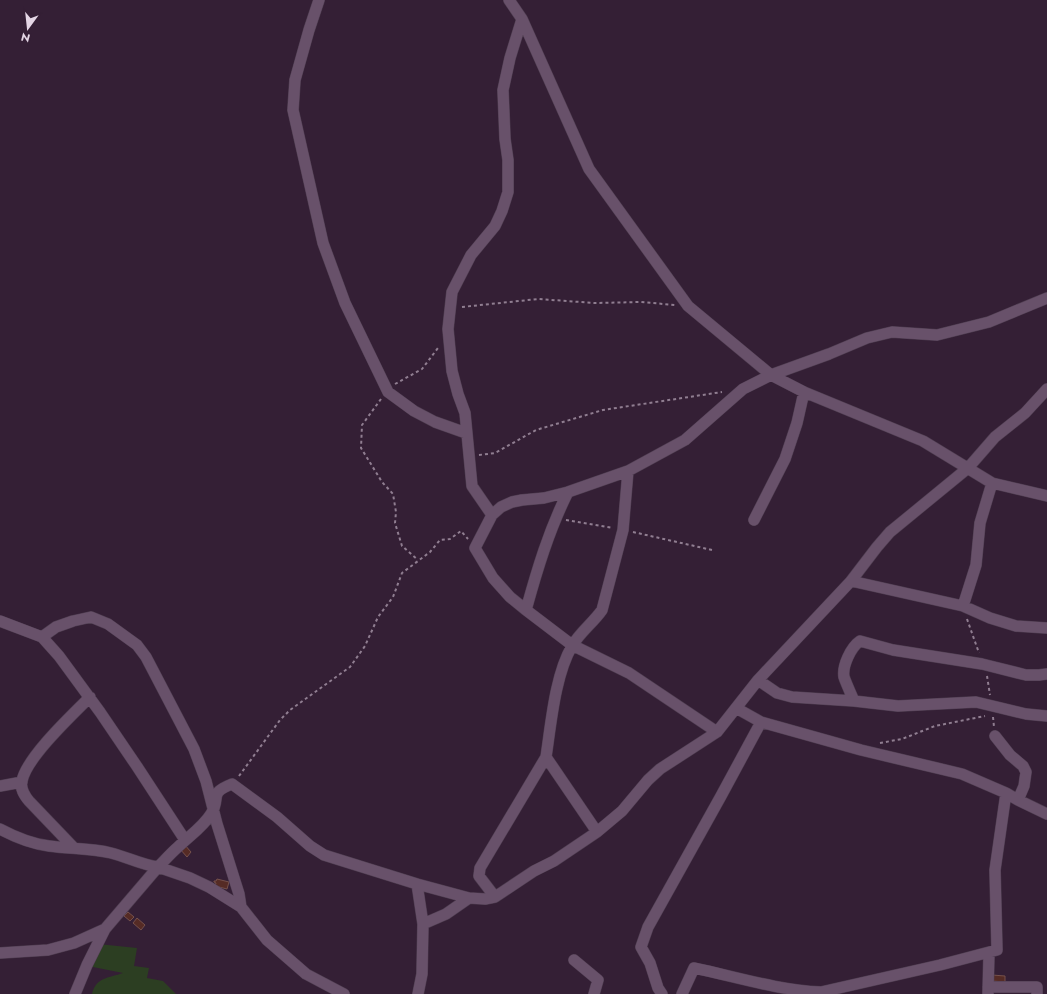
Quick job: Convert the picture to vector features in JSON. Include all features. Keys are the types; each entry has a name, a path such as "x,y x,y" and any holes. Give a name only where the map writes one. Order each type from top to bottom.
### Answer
{"street":[{"path":"319,0 295,80 293,110 323,243 345,303 388,392 414,411 435,422 466,433"},
{"path":"509,0 522,19 589,169 688,306 771,375 804,392 923,441 992,483 1047,496"},
{"path":"492,515 472,486 469,469 465,413 452,371 448,329 452,292 471,256 495,226 508,192 508,160 505,139 503,90 510,58 522,19"},
{"path":"717,732 629,673 572,645 510,597 493,578 474,548 492,515 501,507 512,502 544,498 568,492 628,471 685,440 743,389 771,375 830,354 867,338 892,332 937,335 989,322 1047,298"},
{"path":"75,994 105,928 158,867 208,818 214,809 217,792 220,789 232,784 277,817 310,846 324,854 417,884 469,898 485,899 495,897 534,871 554,861 597,832 622,810 648,780 660,769 717,732 758,680 851,580 890,532 968,468 995,437 1025,413 1047,389"},
{"path":"754,520 785,459 797,423 804,392"},
{"path":"495,897 479,876 480,868 546,757 554,702 565,660 572,645 596,619 602,610 622,530 628,471"},
{"path":"963,606 976,565 980,522 992,483"},
{"path":"526,610 536,573 555,518 568,492"},
{"path":"851,580 963,606 990,618 1016,626 1047,628"},
{"path":"42,637 56,627 91,617 108,624 137,645 146,657 194,749 206,781 217,824 239,894 241,907"},
{"path":"0,621 42,637 59,656 90,697 185,840"},
{"path":"854,701 844,679 843,670 852,650 860,641 893,650 982,664 1026,675 1047,674"},
{"path":"758,680 777,693 792,697 854,701 898,706 976,702 992,710 1047,716"},
{"path":"74,848 23,794 22,782 24,773 35,756 59,728 90,697"},
{"path":"736,708 761,722 862,750 962,774 1006,793 1047,814"},
{"path":"662,994 658,988 650,963 641,947 648,927 761,722"},
{"path":"995,736 1010,755 1023,766 1026,772 1024,786 1018,800"},
{"path":"546,757 597,832"},
{"path":"0,786 22,782"},
{"path":"682,994 694,968 772,987 821,992 940,965 997,950 995,870 1006,793"},
{"path":"0,829 23,839 49,846 90,849 112,853 149,866 158,867 209,887 241,907 267,940 306,974 344,994"},
{"path":"417,884 423,924 422,974 418,994"},
{"path":"423,924 446,914 469,898"},
{"path":"0,953 48,950 80,941 105,928"},
{"path":"989,953 988,990 1041,990"},
{"path":"574,960 598,980 594,994"}],"path":[{"path":"451,308 538,299 595,303 641,302 688,306"},
{"path":"418,560 402,546 395,523 396,512 393,494 382,482 361,448 362,425 376,404 396,384 422,369 437,350 448,329"},
{"path":"469,456 495,453 536,430 603,410 724,392"},
{"path":"232,784 280,720 290,710 350,667 365,646 378,617 393,597 402,573 430,552 440,540 450,539 461,531"},
{"path":"875,744 902,739 935,726 992,710 995,736"}],"green space":[{"path":"98,944 137,948 134,966 149,968 147,978 163,981 176,994 92,994 94,988 100,981 123,973 88,966"}],"building":[{"path":"184,844 191,852 187,857 180,849"},
{"path":"217,879 229,882 227,889 215,886 216,883 214,881"},
{"path":"128,912 134,917 130,921 124,916"},
{"path":"137,918 145,925 141,930 133,923"},
{"path":"992,975 1005,976 1005,982 992,981"}]}
